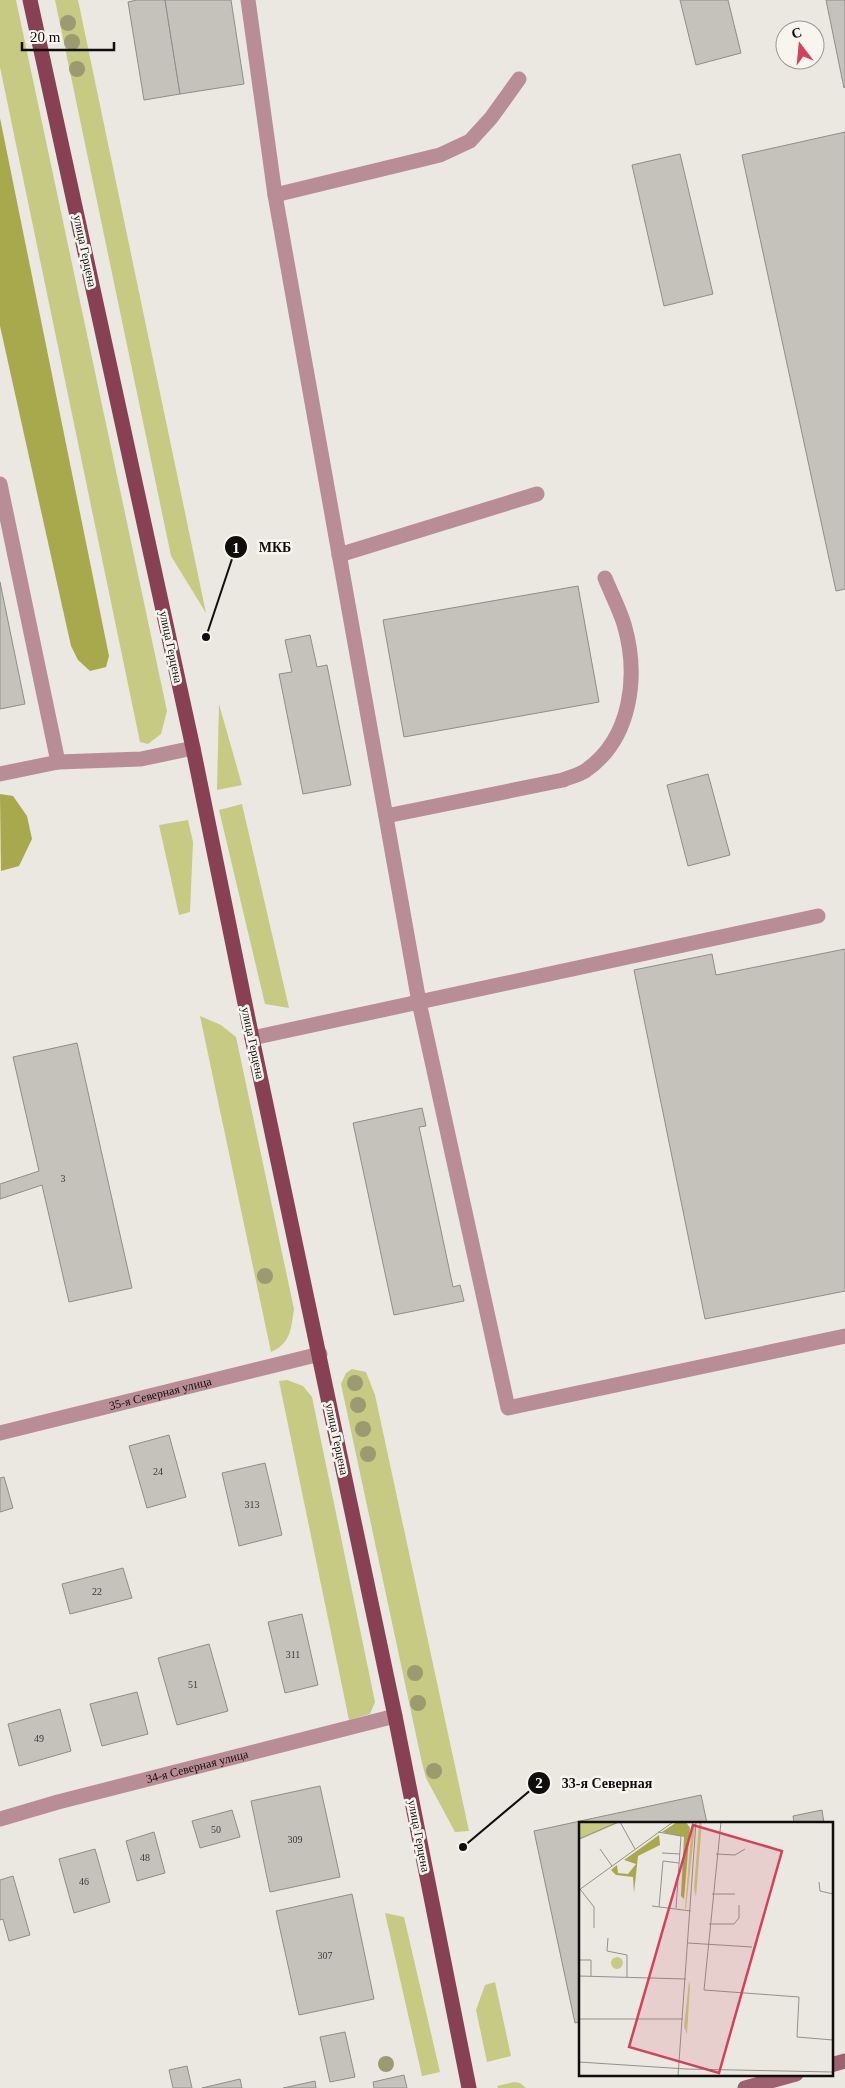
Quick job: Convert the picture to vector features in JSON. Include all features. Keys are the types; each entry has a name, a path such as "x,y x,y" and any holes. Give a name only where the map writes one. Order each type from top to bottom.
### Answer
{"main road":[{"name":"улица Герцена","path":"30,0 193,748 395,1716 469,2088"}],"street":[{"path":"248,0 275,195 419,1002 508,1408 845,1336"},
{"path":"275,195 440,155 470,140 491,118 519,79"},
{"path":"0,484 58,762"},
{"path":"339,555 537,494"},
{"path":"386,816 564,780 584,771 604,753 623,725 631,695 630,662 624,625 606,578"},
{"path":"0,774 58,762 141,759 193,748"},
{"path":"252,1038 818,916"},
{"name":"35-я Северная улица","path":"0,1433 320,1354"},
{"name":"34-я Северная улица","path":"0,1819 58,1802 395,1716"},
{"path":"832,2065 845,2061"},
{"path":"745,2088 789,2076"}],"green space":[{"path":"0,0 16,0 167,711 161,734 148,744 140,742 0,67"},
{"path":"55,0 78,0 206,613 171,556"},
{"path":"219,704 242,785 217,790"},
{"path":"242,804 289,1008 265,1004 219,810"},
{"path":"188,820 193,842 190,912 179,915 159,825"},
{"path":"200,1016 221,1025 236,1037 294,1309 289,1335 283,1344 271,1352"},
{"path":"352,1369 366,1372 375,1395 469,1831 455,1832 426,1778 422,1763 341,1384 346,1373"},
{"path":"287,1380 303,1386 312,1397 375,1702 370,1714 349,1720 279,1381"},
{"path":"385,1913 404,1917 440,2072 422,2076"},
{"path":"495,1982 511,2056 487,2062 476,2010 485,1985"},
{"path":"514,2082 520,2083 526,2088 498,2088 497,2086"}],"shaded area":[{"path":"0,118 109,656 106,667 90,671 78,660 71,646 0,326"},
{"path":"0,794 13,796 27,816 32,839 19,866 1,871"}],"building":[{"path":"137,0 165,0 180,94 144,100 128,2"},
{"path":"165,0 231,0 244,84 180,94"},
{"path":"680,0 728,0 741,53 696,65"},
{"path":"826,0 845,0 844,88"},
{"path":"845,132 845,589 836,591 742,155"},
{"path":"680,154 713,294 664,306 632,165"},
{"path":"0,582 25,704 0,709"},
{"path":"578,586 599,702 404,737 383,620"},
{"path":"310,635 317,667 327,665 351,785 303,794 279,674 292,672 285,640"},
{"path":"708,774 730,855 688,866 667,785"},
{"path":"845,949 845,1291 705,1319 634,970 712,954 716,975"},
{"path":"77,1043 132,1288 69,1302 42,1185 0,1199 0,1184 39,1171 13,1057"},
{"path":"422,1108 426,1126 419,1127 453,1287 460,1285 464,1301 394,1315 353,1123"},
{"path":"169,1435 186,1497 147,1508 129,1446"},
{"path":"265,1463 282,1535 239,1546 222,1473"},
{"path":"4,1477 13,1508 0,1512 0,1478"},
{"path":"123,1568 132,1598 70,1614 62,1584"},
{"path":"302,1614 318,1685 285,1693 268,1622"},
{"path":"209,1644 228,1711 177,1725 158,1658"},
{"path":"137,1692 148,1734 102,1746 90,1704"},
{"path":"60,1709 71,1751 19,1766 8,1724"},
{"path":"320,1786 340,1877 270,1892 251,1801"},
{"path":"701,1795 707,1822 579,1822 579,2022 575,2023 534,1831"},
{"path":"232,1810 240,1837 200,1848 192,1821"},
{"path":"822,1810 824,1822 794,1822 793,1816"},
{"path":"154,1832 165,1873 137,1881 126,1841"},
{"path":"95,1849 110,1902 74,1913 59,1859"},
{"path":"13,1876 30,1935 9,1941 3,1919 0,1920 0,1880"},
{"path":"352,1894 374,1999 299,2015 276,1911"},
{"path":"345,2032 355,2077 330,2082 320,2037"},
{"path":"187,2066 192,2088 173,2088 169,2070"},
{"path":"404,2075 407,2088 374,2088 373,2082"},
{"path":"240,2079 242,2088 202,2088"},
{"path":"315,2081 316,2088 283,2088"}],"place":[{"name":"МКБ","path":"206,637"},
{"name":"33-я Северная","path":"463,1847"}]}
